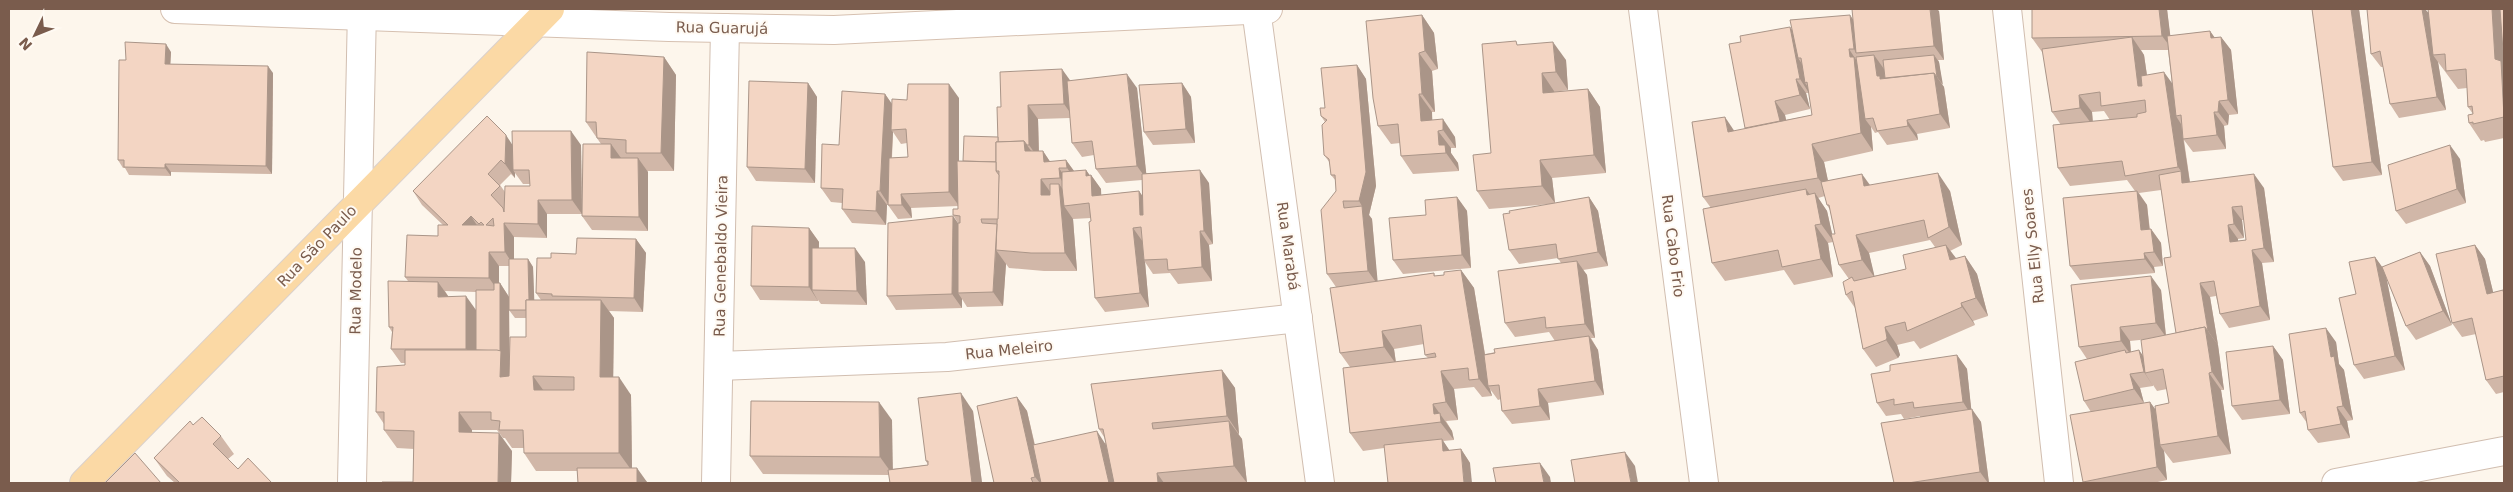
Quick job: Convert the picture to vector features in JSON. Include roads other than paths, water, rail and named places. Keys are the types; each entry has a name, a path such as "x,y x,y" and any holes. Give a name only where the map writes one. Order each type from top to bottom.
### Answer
{"main road":[{"name":"Rua São Paulo","path":"84,483 544,15"}],"street":[{"name":"Rua Guarujá","path":"175,9 544,15 725,28 878,29 1268,9"},
{"name":"Rua Marabá","path":"1256,9 1320,483"},
{"name":"Rua Cabo Frio","path":"1643,9 1704,483"},
{"name":"Rua Elly Soares","path":"2008,9 2059,483"},
{"name":"Rua Modelo","path":"352,483 362,12"},
{"name":"Rua Genebaldo Vieira","path":"716,483 725,28"},
{"name":"Rua Meleiro","path":"719,366 947,357 1298,318"},
{"path":"2336,483 2504,451"}]}
